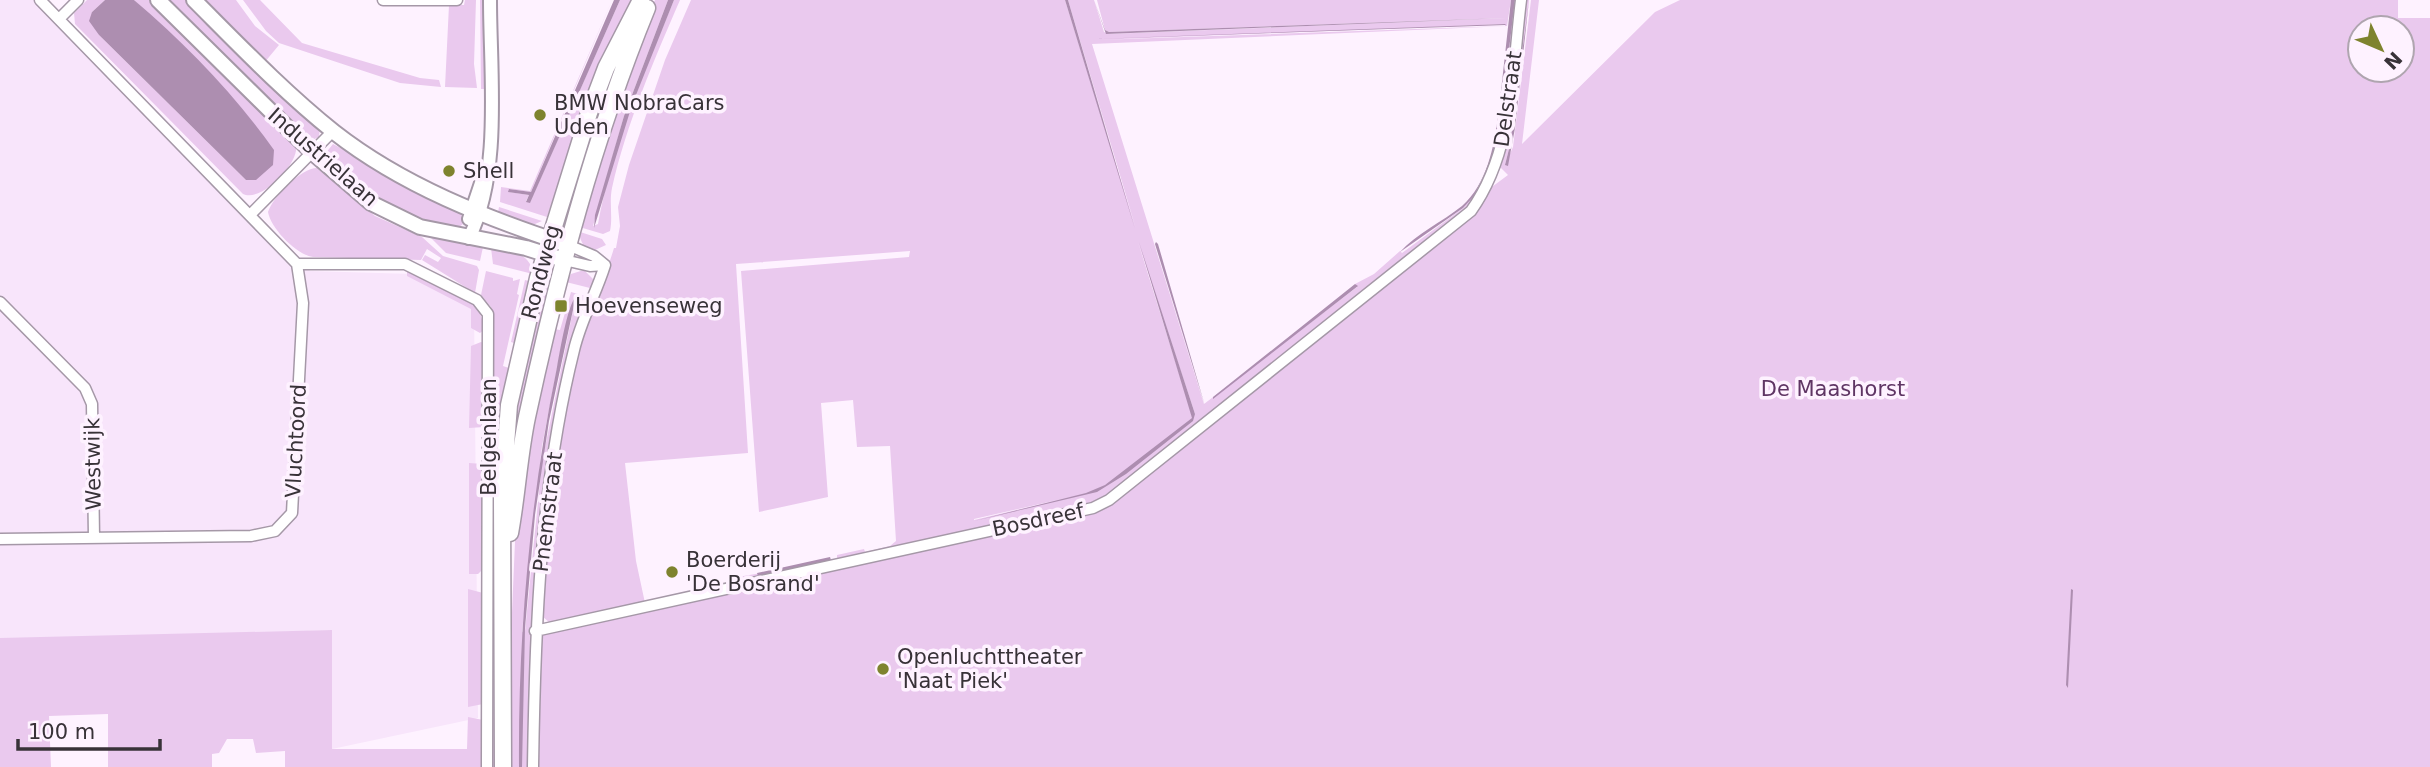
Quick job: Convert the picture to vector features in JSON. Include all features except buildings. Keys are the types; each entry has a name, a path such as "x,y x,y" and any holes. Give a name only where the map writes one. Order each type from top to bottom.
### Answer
{"main road":[{"name":"Industrielaan","path":"159,0 313,153 371,203 420,227 469,238 547,247"},
{"name":"Industrielaan","path":"194,0 261,67 333,131 399,174 475,213 547,247 566,253"},
{"name":"Rondweg","path":"503,767 505,559 502,498 509,405 547,247 596,92 641,0"},
{"name":"Rondweg","path":"505,559 527,418 566,253 616,87 650,0"}],"street":[{"path":"40,0 297,264"},
{"path":"59,19 78,0"},
{"path":"383,0 457,0"},
{"path":"469,238 489,177 490,0"},
{"name":"Delstraat","path":"1482,195 1504,141 1521,0"},
{"path":"250,215 333,131"},
{"name":"Bosdreef","path":"535,631 1093,508 1109,500 1450,230 1471,211 1482,195"},
{"path":"566,253 590,266 605,265"},
{"path":"566,253 594,256 605,265"},
{"name":"Vluchtoord","path":"0,539 251,536 265,534 284,525 292,513 303,303 297,264"},
{"name":"Belgenlaan","path":"297,264 405,264 481,303 488,314 488,767"},
{"name":"Pnemstraat","path":"533,767 535,631 552,471 571,363 582,323 597,293 605,265"},
{"name":"Westwijk","path":"0,302 85,388 92,404 94,537"}],"shaded area":[{"path":"0,0 45,0 310,271 413,274 474,308 478,718 332,749 330,630 0,643"},
{"path":"105,0 134,0 191,52 243,110 274,150 273,165 256,180 246,180 99,35 89,21 92,12"},
{"path":"614,0 620,0 530,203 526,202 529,195 508,192 509,189 531,192"},
{"path":"668,0 674,0 632,105 594,228 595,215 624,116"},
{"path":"1065,0 1068,0 1135,229"},
{"path":"1094,0 1105,30 1109,32 1506,18 1106,34"},
{"path":"1511,0 1515,0 1503,99 1500,100"},
{"path":"1529,0 1515,128 1508,166 1505,165"},
{"path":"1505,24 1506,25 1095,39"},
{"path":"1498,116 1496,150 1474,196 1463,208 1400,252 1471,197 1488,164"},
{"path":"1139,242 1195,414 1193,421 1126,474 1097,492 974,521 1086,493 1105,485 1192,418"},
{"path":"1155,244 1158,244 1205,406"},
{"path":"1355,284 1358,286 1213,399 1213,397"},
{"path":"576,296 549,421 535,515 525,628 522,767 519,767 523,616 533,516 562,340"},
{"path":"830,557 831,560 758,576 757,573"},
{"path":"2071,589 2073,590 2068,688 2066,685"}],"green space":[{"path":"87,0 105,0 92,12 99,35 246,180 256,180 216,79 134,0 151,0 296,145 292,162 278,180 259,193 243,194 75,24 74,13"},
{"path":"165,0 188,0 320,127 319,137 310,141"},
{"path":"200,0 236,0 255,26 279,45 264,63"},
{"path":"243,0 260,0 302,43 420,78 439,80 441,87 400,83 279,43 266,31"},
{"path":"465,0 476,0 474,64 477,88 445,87 449,5 464,5"},
{"path":"480,0 487,0 486,89 481,89"},
{"path":"612,0 531,192 509,189 509,192 529,195 526,201 530,202 620,0 636,0 577,127 547,217 500,202 501,187 530,191"},
{"path":"655,0 668,0 624,116 593,226 598,224 620,138 640,82 674,0 680,0 625,140 612,188 610,231 603,234 576,226 642,28"},
{"name":"De Maashorst","path":"691,0 1065,0 1136,229 1068,0 1094,0 1104,32 1109,34 1506,18 1109,32 1105,30 1097,0 1511,0 1507,26 1092,44 1204,404 1357,287 1355,284 1374,274 1400,251 1402,253 1463,208 1483,182 1487,172 1477,198 1508,175 1500,167 1508,133 1524,0 1529,0 1505,165 1513,147 1531,0 1539,0 1522,144 1655,12 1680,0 2398,0 2398,14 2346,14 2346,84 2416,84 2416,18 2430,18 2430,767 511,767 508,707 516,518 526,441 554,329 560,330 571,292 589,297 572,346 561,426 582,336 616,248 620,226 618,207 629,165 665,60","holes":["1505,24 1505,26 1096,40","1138,242 1195,414 1191,416 1192,415","910,251 909,257 741,271 759,512 828,497 821,403 853,400 857,447 890,446 896,541 890,546 865,552 864,549 837,555 837,560 732,578 738,583 533,629 552,490 541,615 551,624 645,603 636,561 625,463 748,453 736,264","576,296 542,462 525,631 522,632 542,446 561,348","1075,496 974,520 974,519"]},
{"path":"1515,0 1519,0 1501,136 1496,148"},
{"path":"638,12 580,192 572,190 612,66"},
{"path":"333,144 461,212 463,224 458,228 437,224 401,211 386,202 325,154"},
{"path":"317,168 375,216 422,237 443,256 477,266 479,270 475,293 422,260 425,255 438,262 441,258 427,249 421,260 313,257 300,252 279,233 268,212 288,184 303,173"},
{"path":"499,207 542,221 528,227 497,218"},
{"path":"577,231 602,239 606,245 595,250 584,247"},
{"path":"428,235 483,247 480,261 446,253"},
{"path":"491,248 523,257 531,266 533,274 493,264"},
{"path":"584,270 594,280 594,289 566,282 571,274"},
{"path":"407,271 478,307 485,329 480,333 471,328 471,309 407,276"},
{"path":"486,271 513,278 513,281 520,279 503,366 509,368 497,767 491,767 493,317 491,307 481,295"},
{"path":"525,280 532,282 527,309 514,343 511,342"},
{"path":"540,284 548,286 521,404 513,462 507,458"},
{"path":"484,343 484,427 469,428 471,346"},
{"path":"469,463 483,464 484,568 478,574 469,574"},
{"path":"468,589 483,593 483,704 468,707"},
{"path":"332,630 332,749 467,749 468,717 483,720 484,767 285,767 285,751 256,753 253,739 227,739 219,753 212,754 212,767 108,767 108,714 49,716 51,767 0,767 0,638"}],"place":[{"name":"BMW NobraCars Uden","path":"540,115"},
{"name":"Shell","path":"449,171"},
{"name":"Hoevenseweg","path":"561,306"},
{"name":"Boerderij 'De Bosrand'","path":"672,572"},
{"name":"Openluchttheater 'Naat Piek'","path":"883,669"}]}
